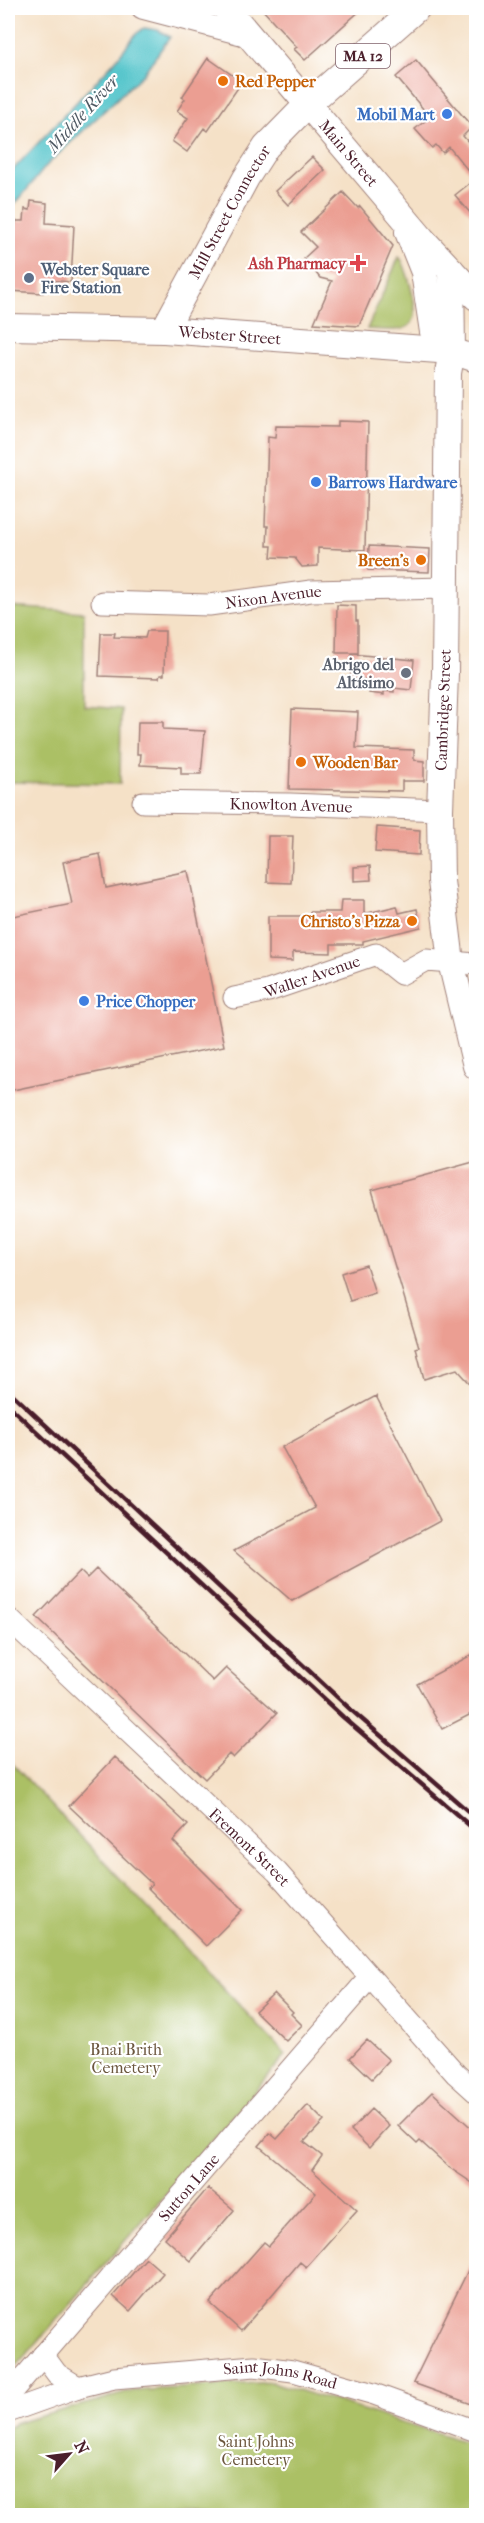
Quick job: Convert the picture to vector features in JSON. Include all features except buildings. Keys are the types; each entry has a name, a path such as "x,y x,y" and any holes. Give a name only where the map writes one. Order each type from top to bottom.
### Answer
{"main road":[{"name":"Main Street","path":"226,8 401,214 477,297"},
{"name":"MA 12","path":"308,104 417,8"},
{"name":"Mill Street Connector","path":"164,330 246,178 266,147 308,104"},
{"path":"401,214 424,272 433,332 453,351"},
{"name":"Cambridge Street","path":"451,270 453,351 448,373 446,588 440,810 441,881 451,962 477,1066"},
{"name":"Webster Street","path":"8,327 164,330 453,351 477,359"},
{"name":"Webster Street","path":"453,351 477,344"}],"street":[{"path":"142,8 249,36"},
{"name":"Nixon Avenue","path":"102,602 209,605 310,591 446,588"},
{"name":"Knowlton Avenue","path":"142,802 290,804 440,810"},
{"name":"Waller Avenue","path":"234,998 268,991 376,954 401,974 426,960 451,962"},
{"path":"451,962 477,964"},
{"name":"Fremont Street","path":"10,1621 180,1778 277,1872 456,2074 477,2092"},
{"name":"Sutton Lane","path":"8,2396 370,1977"},
{"path":"43,2355 57,2374 78,2387"},
{"name":"Saint Johns Road","path":"8,2412 78,2387 114,2379 254,2366 294,2371 374,2394 477,2431"}],"green space":[{"path":"399,257 405,267 412,293 414,319 405,328 367,329"},
{"path":"8,607 84,612 84,706 121,709 120,784 8,782"},
{"name":"Bnai Brith Cemetery","path":"8,1759 286,2055 8,2376"},
{"name":"Saint Johns Cemetery","path":"272,2382 476,2445 476,2515 8,2515 8,2428 16,2423 133,2391"}],"water":[{"name":"Middle River","path":"144,28 158,30 170,37 143,74 47,165 8,213 8,175"}],"railway":[{"path":"8,1390 350,1709 476,1818"},
{"path":"8,1405 343,1717 476,1831"}],"place":[{"name":"Red Pepper","path":"223,81"},
{"name":"Mobil Mart","path":"447,114"},
{"name":"Ash Pharmacy","path":"358,263"},
{"name":"Webster Square Fire Station","path":"29,278"},
{"name":"Barrows Hardware","path":"316,482"},
{"name":"Breen's","path":"421,560"},
{"name":"Abrigo del Altísimo","path":"406,673"},
{"name":"Wooden Bar","path":"301,762"},
{"name":"Christo's Pizza","path":"412,921"},
{"name":"Price Chopper","path":"84,1001"}]}
